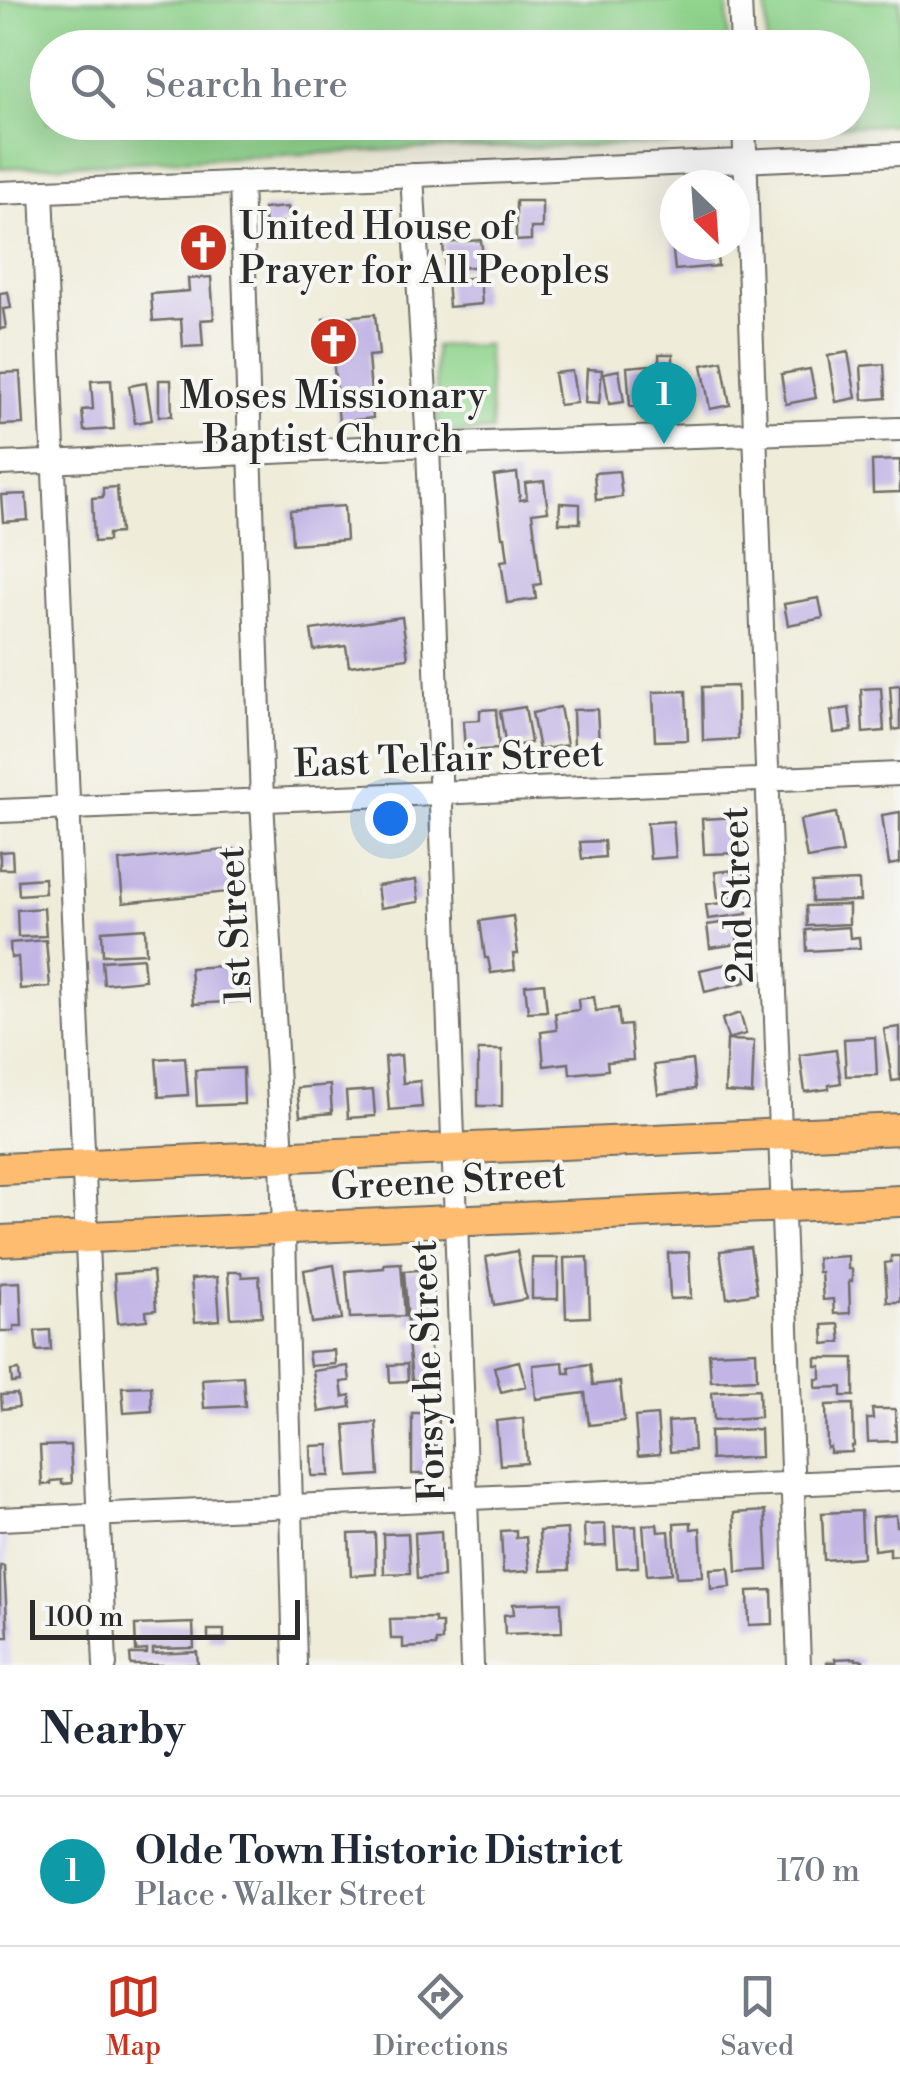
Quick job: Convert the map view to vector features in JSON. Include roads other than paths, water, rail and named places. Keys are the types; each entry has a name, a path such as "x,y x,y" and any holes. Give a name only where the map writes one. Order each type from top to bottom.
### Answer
{"main road":[{"name":"Greene Street","path":"0,1169 900,1129"},
{"name":"Greene Street","path":"0,1241 900,1201"}],"street":[{"path":"740,0 741,30"},
{"name":"2nd Street","path":"745,140 799,1665"},
{"path":"0,193 900,154"},
{"name":"Forsythe Street","path":"412,175 428,445 472,1665"},
{"name":"1st Street","path":"241,182 262,801 282,1156 295,1665"},
{"path":"42,191 105,1665"},
{"path":"0,464 900,429"},
{"name":"East Telfair Street","path":"0,811 900,774"},
{"path":"0,1519 900,1478"}],"place":[{"name":"United House of Prayer for All Peoples","path":"204,248"},
{"name":"Moses Missionary Baptist Church","path":"333,341"},
{"name":"Olde Town Historic District","path":"664,444"}]}
